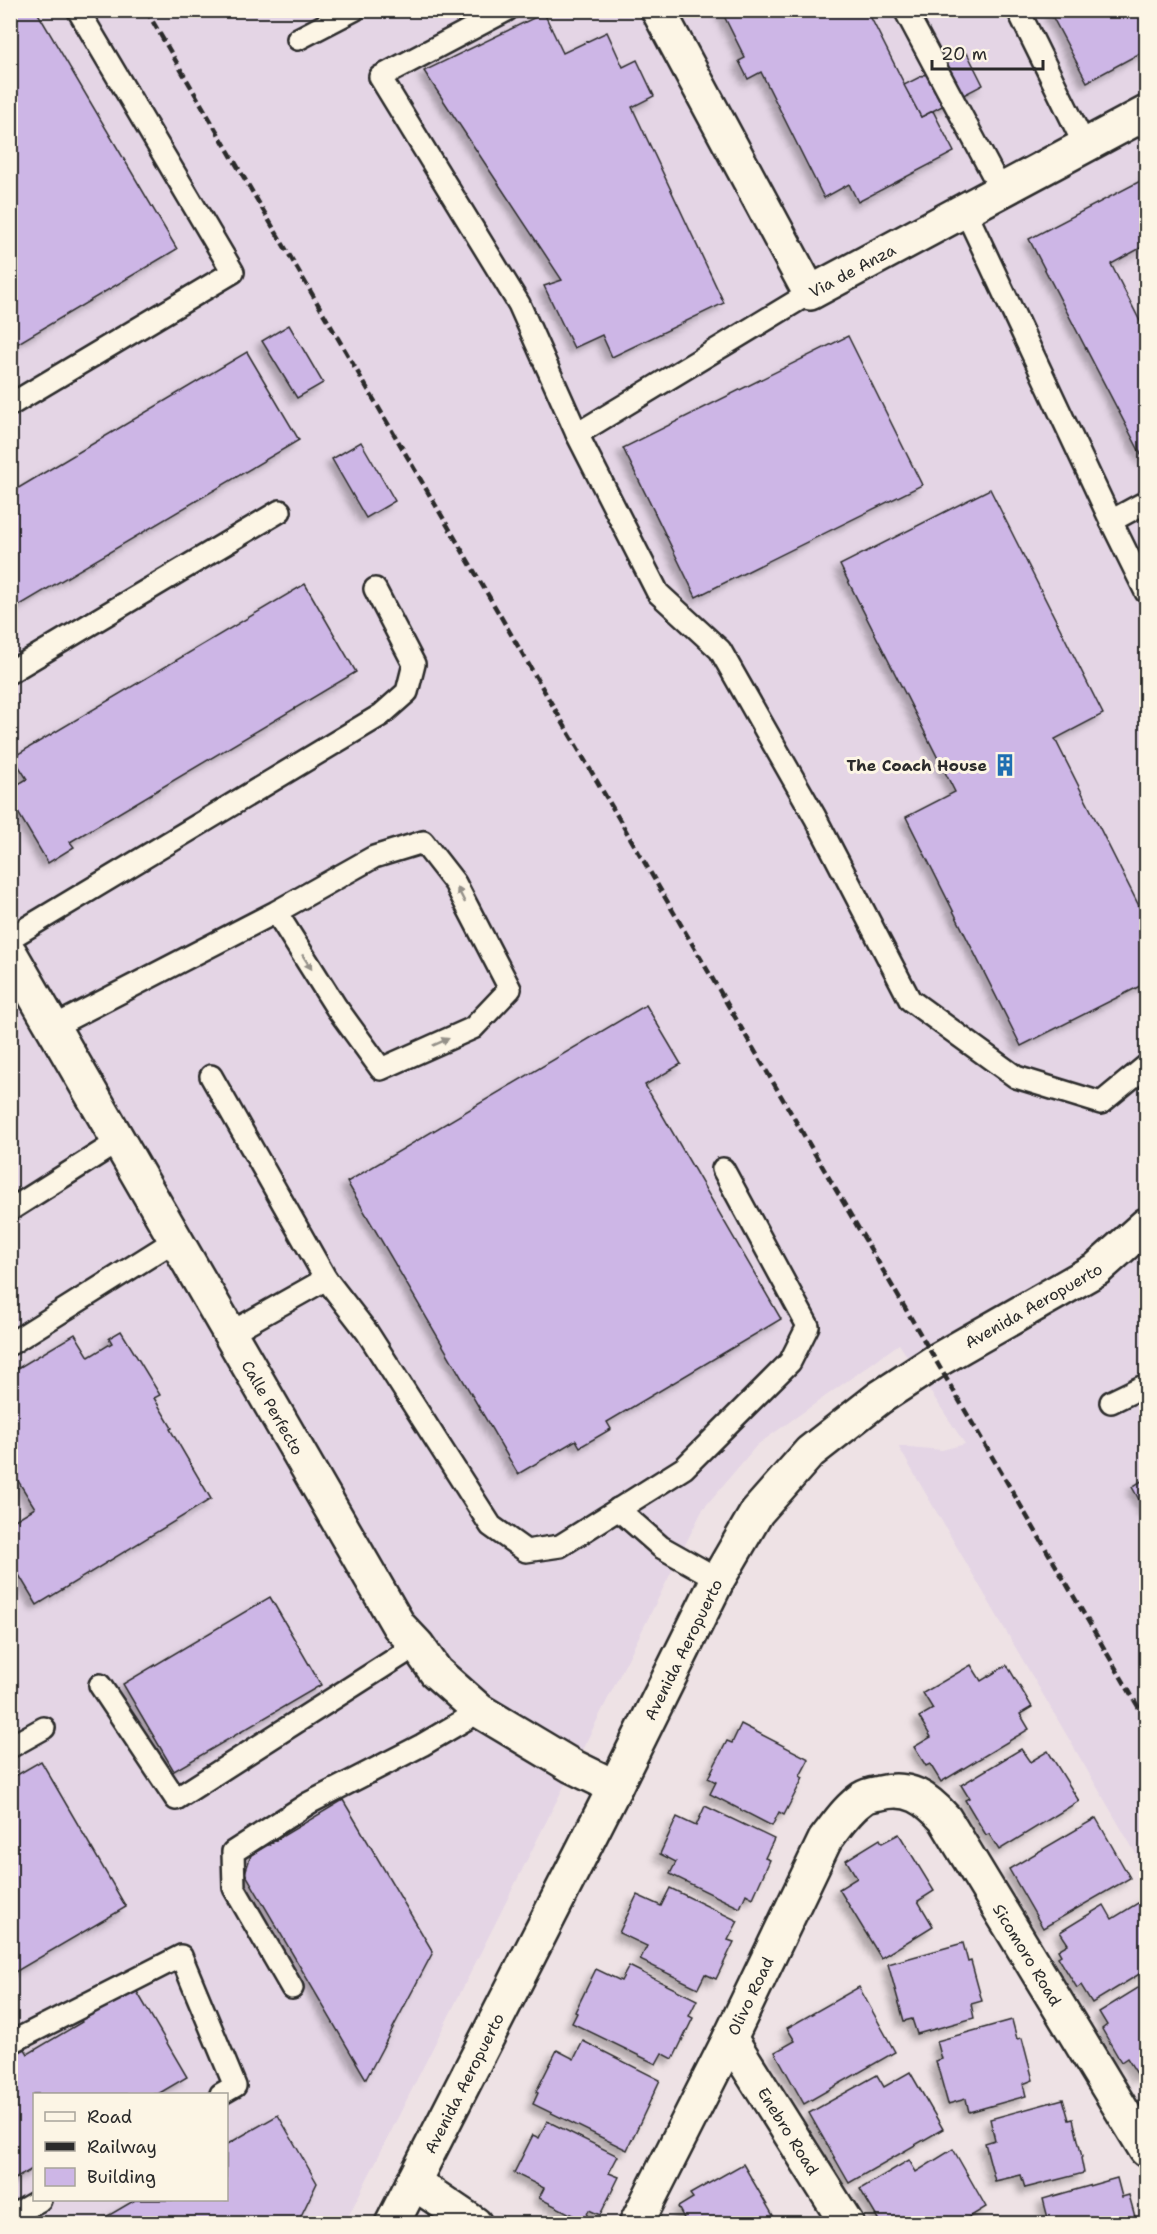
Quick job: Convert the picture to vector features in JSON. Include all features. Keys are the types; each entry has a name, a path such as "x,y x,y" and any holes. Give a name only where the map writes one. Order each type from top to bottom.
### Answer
{"street":[{"name":"Via de Anza","path":"658,10 810,293 1146,113"},
{"name":"Calle Perfecto","path":"10,953 399,1626 417,1645 436,1672 480,1711 572,1766 615,1787"},
{"name":"Avenida Aeropuerto","path":"392,2223 615,1787 718,1579 757,1512 810,1452 879,1398 1097,1269 1146,1226"},
{"name":"Olivo Road","path":"636,2223 730,2038 825,1840 844,1814 865,1796 887,1791"},
{"name":"Sicomoro Road","path":"887,1791 909,1792 930,1802 945,1819 1146,2150"},
{"name":"Enebro Road","path":"730,2038 847,2223"},
{"path":"413,2182 475,2223"}],"lane":[{"path":"10,405 233,272 78,10"},
{"path":"298,39 354,10"},
{"path":"507,10 380,77 519,304 577,434 658,593 720,650 815,817 910,1000 1016,1077 1101,1103 1146,1066"},
{"path":"905,10 1001,190"},
{"path":"1018,10 1085,146"},
{"path":"965,210 1146,592"},
{"path":"577,434 810,293"},
{"path":"1111,521 1146,502"},
{"path":"10,672 280,511"},
{"path":"10,938 381,715 406,693 414,664 375,589"},
{"path":"53,1027 276,912 374,857 423,842 455,883 510,989 473,1028 381,1069 336,1007 276,912"},
{"path":"211,1076 326,1279 367,1332 491,1526 526,1551 560,1546 684,1467 790,1362 808,1326 723,1169"},
{"path":"10,1210 119,1141"},
{"path":"10,1344 177,1239"},
{"path":"230,1333 326,1279"},
{"path":"1111,1402 1146,1385"},
{"path":"618,1509 661,1546 718,1579"},
{"path":"100,1684 176,1799 417,1645"},
{"path":"292,1988 234,1888 233,1852 309,1803 422,1745 480,1711"},
{"path":"10,1747 44,1728"},
{"path":"10,2043 181,1956 235,2086 223,2093"},
{"path":"10,2217 37,2201"}],"shaded area":[{"path":"11,11 1146,11 1146,1871 898,1446 942,1450 965,1444 899,1344 757,1445 703,1509 345,2223 11,2224"}],"building":[{"path":"10,10 36,10 177,249 10,348"},
{"path":"721,10 867,10 921,117 933,111 954,152 858,202 849,184 824,198 761,72 748,79 739,61 745,58"},
{"path":"1053,10 1146,10 1146,50 1087,82 1050,12"},
{"path":"544,13 563,53 607,32 623,67 637,60 654,96 632,107 724,303 612,357 602,335 574,348 544,286 562,280 424,71"},
{"path":"967,53 983,85 921,117 904,85"},
{"path":"1146,178 1146,245 1111,264 1146,333 1146,459 1144,460 1029,239"},
{"path":"289,325 323,383 297,398 262,341"},
{"path":"848,336 922,485 696,597 623,448"},
{"path":"247,352 299,440 10,611 10,493"},
{"path":"361,442 395,501 366,518 332,459"},
{"name":"The Coach House","path":"990,489 1103,714 1055,739 1146,920 1146,983 1021,1046 906,817 955,792 840,565"},
{"path":"305,584 356,672 70,842 74,847 48,863 10,799 10,789 27,779 13,757"},
{"path":"646,1005 681,1064 645,1085 781,1319 607,1422 611,1429 580,1447 576,1440 518,1474 347,1182"},
{"path":"121,1331 160,1395 154,1398 211,1499 37,1605 10,1560 10,1523 35,1508 10,1468 10,1373 75,1334 89,1357 112,1343 109,1338"},
{"path":"1146,1478 1146,1512 1132,1487"},
{"path":"270,1597 321,1685 174,1771 123,1684"},
{"path":"971,1665 981,1681 1007,1665 1032,1707 1020,1714 1029,1729 941,1782 930,1764 926,1766 914,1747 931,1737 919,1717 933,1709 923,1693"},
{"path":"741,1724 809,1759 800,1776 803,1778 784,1815 779,1812 772,1826 710,1794 716,1782 708,1778 727,1741 732,1743"},
{"path":"1021,1749 1030,1762 1048,1751 1079,1801 999,1850 989,1834 986,1835 965,1800 969,1798 961,1785"},
{"path":"41,1761 126,1907 10,1975 10,1779"},
{"path":"343,1800 433,1952 366,2079 245,1873 251,1855"},
{"path":"705,1806 774,1839 765,1858 770,1860 753,1898 746,1894 740,1908 670,1874 676,1862 660,1854 677,1817 696,1826"},
{"path":"1096,1818 1130,1878 1043,1928 1009,1869"},
{"path":"899,1834 934,1891 918,1901 933,1926 881,1958 839,1889 857,1878 846,1860 880,1839 882,1843"},
{"path":"670,1888 738,1921 728,1940 734,1942 716,1979 705,1974 698,1988 640,1960 647,1946 619,1933 637,1895 661,1906"},
{"path":"1146,1898 1146,1970 1092,2003 1081,1985 1077,1988 1058,1957 1061,1955 1058,1950 1068,1944 1060,1932 1104,1905 1112,1919"},
{"path":"963,1943 968,1962 971,1961 982,2001 971,2004 974,2018 917,2034 912,2019 904,2021 888,1964"},
{"path":"629,1966 697,2000 689,2016 693,2018 673,2059 662,2053 656,2064 572,2023 596,1969 621,1981"},
{"path":"1146,1983 1146,2072 1139,2077 1127,2058 1121,2062 1102,2029 1107,2025 1099,2012"},
{"path":"859,1987 895,2052 804,2104 775,2052 795,2041 787,2028"},
{"path":"136,1990 187,2077 160,2093 33,2093 33,2169 10,2182 10,2057 25,2049 28,2054 82,2022 79,2017 106,2001 109,2006"},
{"path":"1012,2020 1017,2039 1022,2038 1033,2080 1023,2084 1026,2096 969,2112 966,2099 948,2104 936,2061 942,2059 937,2041"},
{"path":"583,2041 660,2080 627,2150 533,2104 538,2093 536,2092 557,2050 574,2059"},
{"path":"910,2072 943,2129 849,2183 809,2113 877,2075 884,2087"},
{"path":"1063,2099 1069,2120 1073,2119 1084,2173 1025,2188 1021,2175 995,2181 985,2143 995,2140 990,2119"},
{"path":"278,2115 317,2183 297,2224 94,2224 133,2201 228,2201 228,2144"},
{"path":"547,2121 618,2156 609,2173 619,2177 600,2215 589,2210 584,2221 539,2198 544,2188 514,2173 533,2135 539,2138"},
{"path":"953,2149 986,2207 958,2224 874,2224 878,2219 860,2189 909,2160 916,2172"},
{"path":"743,2164 778,2224 687,2224 678,2207 693,2198 690,2194"},
{"path":"1117,2178 1122,2197 1129,2195 1137,2224 1028,2224 1048,2218 1043,2199"}],"railway":[{"path":"146,10 1146,1720"}],"place":[{"name":"The Coach House","path":"1005,765"}]}
